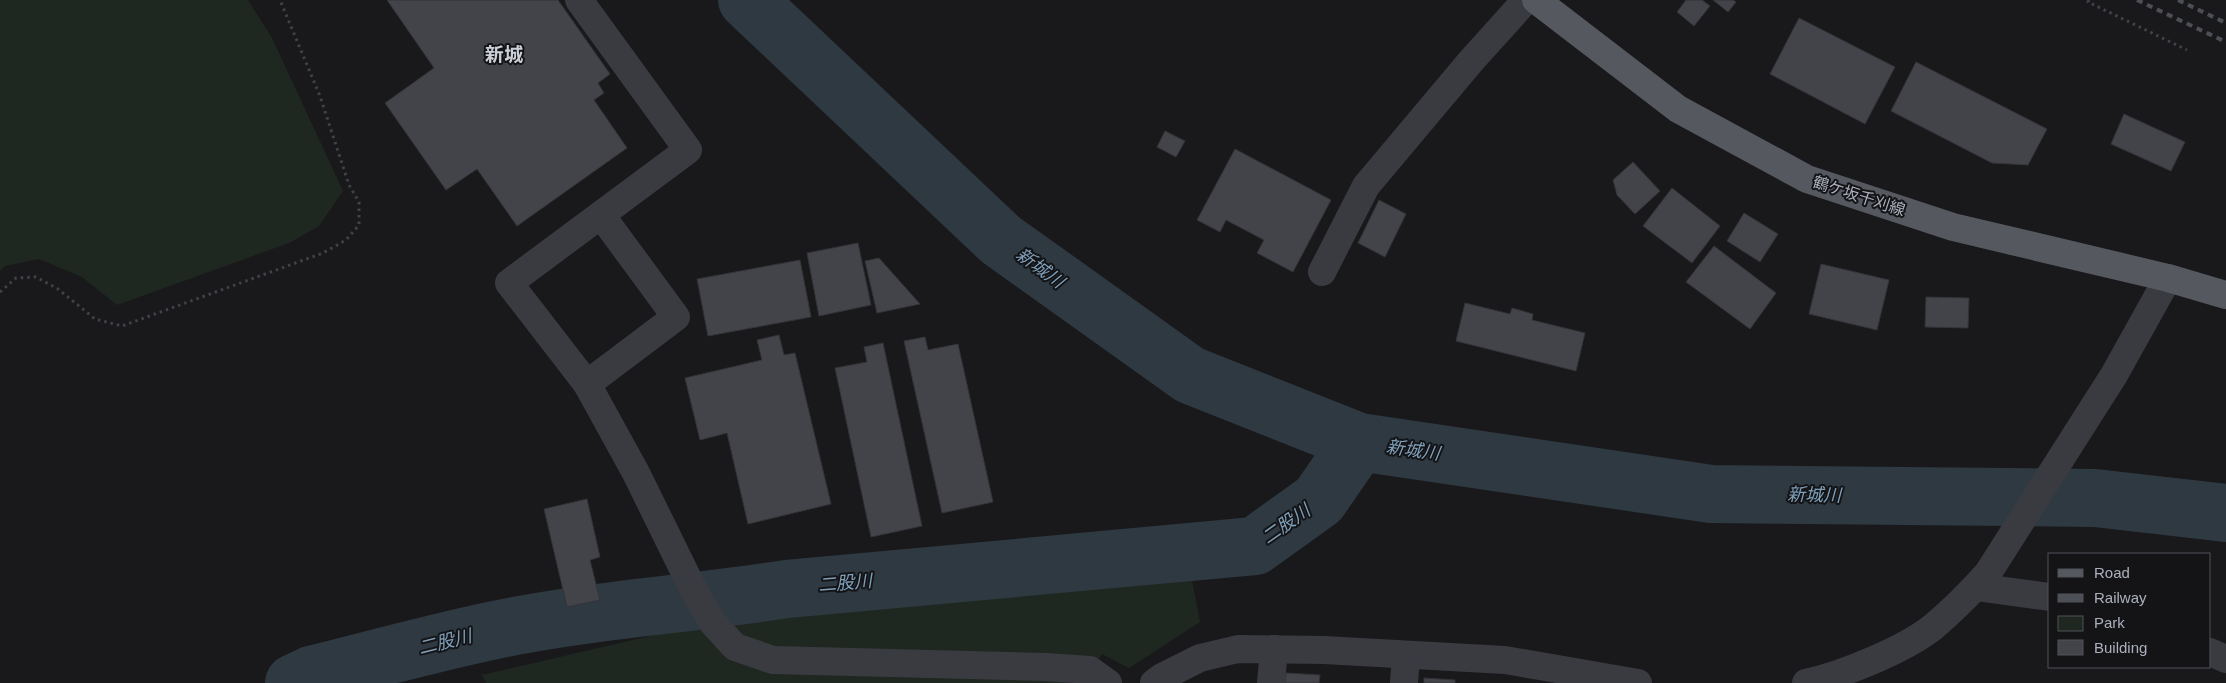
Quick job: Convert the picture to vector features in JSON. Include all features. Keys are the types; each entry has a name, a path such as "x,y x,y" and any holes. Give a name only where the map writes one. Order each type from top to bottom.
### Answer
{"main road":[{"name":"鶴ケ坂千刈線","path":"1536,0 1678,109 1807,180 1953,227 2168,278 2226,295"}],"street":[{"path":"579,0 688,150 509,283 586,384 636,473 691,585 713,623 735,647 773,660 1054,667 1090,670 1108,683"},
{"path":"1322,272 1366,186 1518,8"},
{"path":"586,384 676,317 601,215"},
{"path":"1806,683 1824,679 1885,655 1931,628 1982,580 2114,375 2168,278"},
{"path":"1982,580 2048,596"},
{"path":"1154,683 1200,658 1238,649 1505,660 1621,681"},
{"path":"1271,683 1274,649"},
{"path":"2211,652 2226,660"},
{"path":"1404,683 1406,655"}],"path":[{"path":"0,292 16,278 36,277 58,290 95,319 122,326 324,253 346,240 359,226 359,202 348,185 320,96 280,0"},
{"path":"2089,1 2187,50"}],"green space":[{"path":"0,0 248,0 272,38 343,191 319,226 289,243 117,305 82,277 39,259 5,266 0,271"},
{"path":"1190,570 1200,622 1129,668 1102,654 1083,683 486,683 482,675 663,633"}],"building":[{"path":"387,0 558,0 610,74 598,83 604,93 594,100 627,148 517,226 477,169 446,190 385,103 434,68"},
{"path":"1686,0 1702,0 1710,6 1694,26 1677,12"},
{"path":"1713,0 1733,0 1736,2 1728,12"},
{"path":"1799,18 1895,67 1865,124 1770,74"},
{"path":"1916,62 2047,129 2028,165 1992,163 1891,111"},
{"path":"2124,114 2185,142 2171,171 2111,144"},
{"path":"1165,131 1185,141 1176,157 1157,147"},
{"path":"1235,149 1331,200 1293,272 1257,253 1264,240 1226,220 1220,232 1197,220"},
{"path":"1633,162 1660,191 1635,214 1617,195 1613,180"},
{"path":"1672,188 1720,226 1692,263 1643,226"},
{"path":"1379,200 1406,214 1385,257 1358,243"},
{"path":"1744,213 1778,234 1760,262 1727,241"},
{"path":"858,243 871,305 819,316 807,253"},
{"path":"1714,246 1776,293 1750,329 1686,282"},
{"path":"879,258 920,304 877,313 865,261"},
{"path":"800,260 811,317 708,336 697,279"},
{"path":"1821,264 1889,280 1877,330 1809,314"},
{"path":"1926,297 1969,298 1968,328 1925,327"},
{"path":"1465,303 1510,314 1512,308 1533,314 1532,320 1585,333 1576,371 1456,341"},
{"path":"779,335 784,355 795,353 831,504 748,524 727,433 700,440 685,378 762,360 757,340"},
{"path":"925,337 928,350 958,344 993,502 942,513 904,341"},
{"path":"883,343 922,526 871,537 835,368 867,362 864,347"},
{"path":"587,499 600,557 590,560 600,600 567,607 544,509"},
{"path":"1286,673 1320,675 1319,683 1285,683"},
{"path":"1424,678 1455,680 1455,683 1424,683"}],"waterway":[{"name":"新城川","path":"747,0 1001,240 1190,375 1359,442 1711,494 2095,498 2226,513"},
{"name":"二股川","path":"294,683 311,675 449,640 567,617 787,589 1255,546 1319,500 1359,442"}],"railway":[{"path":"2137,0 2226,42"},
{"path":"2178,0 2226,23"}],"district":[{"name":"新城","path":"504,54"}]}
